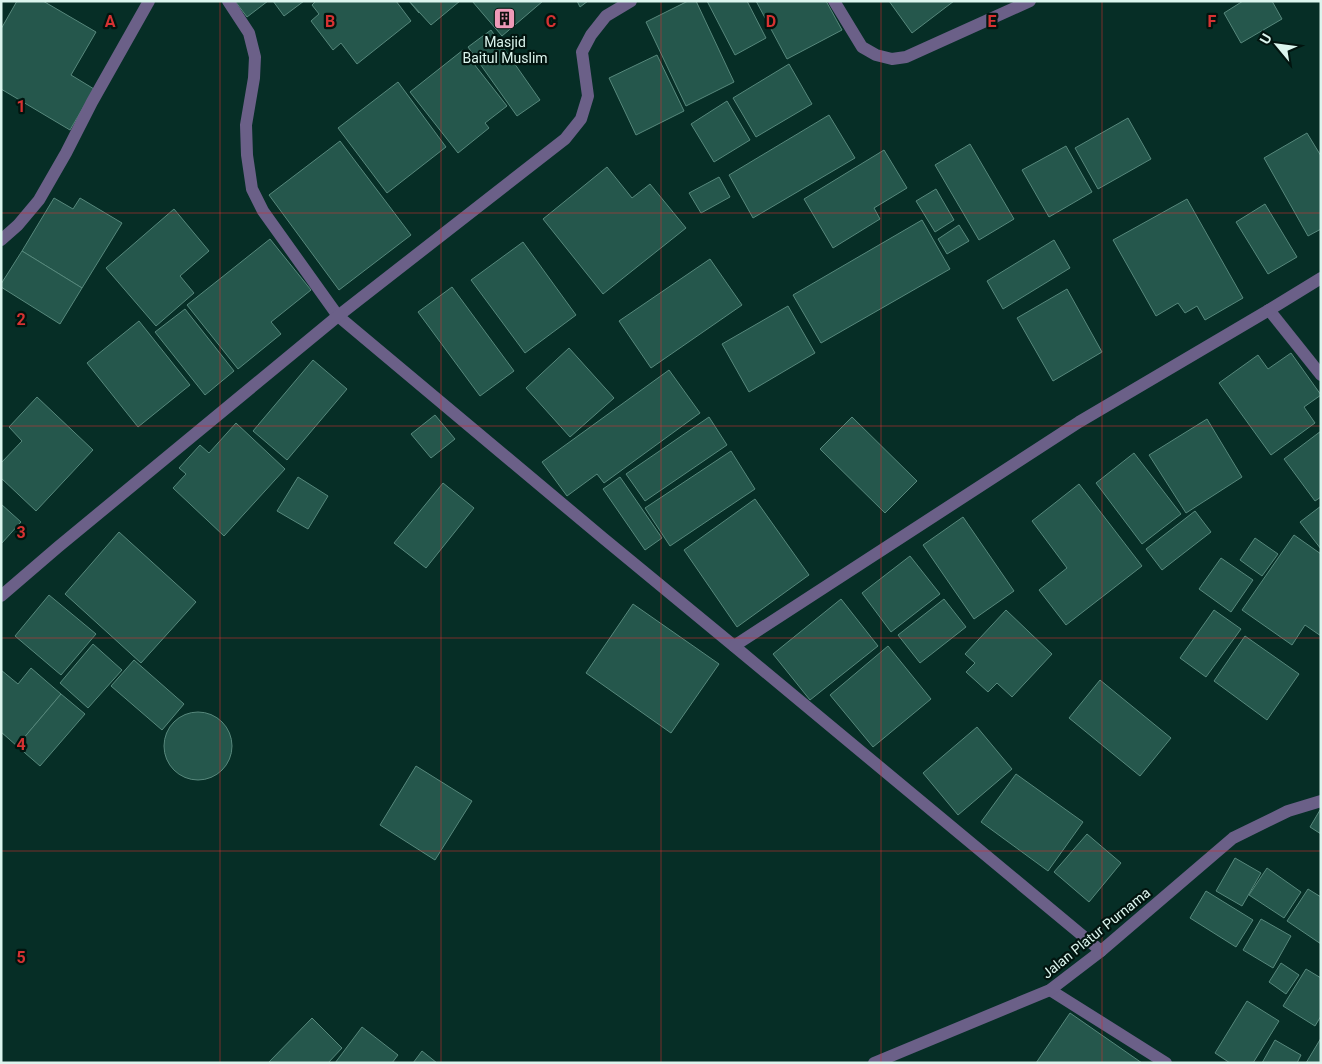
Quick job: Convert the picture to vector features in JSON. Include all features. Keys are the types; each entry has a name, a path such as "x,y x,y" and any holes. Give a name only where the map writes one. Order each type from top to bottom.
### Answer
{"street":[{"path":"1,240 18,225 40,200 149,1"},
{"path":"228,1 249,33 255,57 254,78 246,125 247,155 252,189 263,211 338,316 1101,951"},
{"path":"1,596 338,316 565,139 581,119 588,96 582,52 591,35 606,16 631,1"},
{"path":"834,1 862,47 876,55 892,59 906,57 1030,1"},
{"path":"734,646 1079,422 1321,278"},
{"path":"1269,310 1321,374"},
{"name":"Jalan Platur Purnama","path":"874,1063 1050,990 1101,951 1233,838 1288,811 1321,801"},
{"path":"1050,990 1166,1063"}],"building":[{"path":"17,1 43,1 96,32 71,75 94,89 70,130 1,89 1,29"},
{"path":"235,1 268,1 247,17"},
{"path":"273,1 304,1 284,16"},
{"path":"316,1 396,1 411,21 357,64 341,43 333,50 311,21 319,14 312,5"},
{"path":"409,1 434,1 419,13"},
{"name":"Masjid Baitul Muslim","path":"409,1 460,1 431,25"},
{"name":"Masjid Baitul Muslim","path":"472,1 543,1 502,36"},
{"path":"577,1 588,1 580,7"},
{"path":"688,1 696,1 734,82 686,106 646,22"},
{"path":"707,1 747,1 766,38 735,55"},
{"path":"756,1 826,1 842,30 787,59"},
{"path":"889,1 954,1 912,33"},
{"path":"1243,1 1272,1 1282,19 1241,43 1224,13"},
{"path":"491,30 540,100 517,116 468,47"},
{"path":"463,50 507,106 485,123 489,128 458,153 410,92"},
{"path":"657,55 684,111 636,135 609,78"},
{"path":"789,64 812,104 756,137 733,98"},
{"path":"398,82 446,147 387,193 338,128"},
{"path":"727,101 750,140 714,162 691,124"},
{"path":"829,115 855,158 753,218 729,175"},
{"path":"1128,118 1151,159 1098,189 1075,148"},
{"path":"1307,133 1321,156 1321,229 1308,236 1264,158"},
{"path":"340,141 411,235 339,290 269,195"},
{"path":"970,144 1014,219 979,240 935,165"},
{"path":"1066,146 1092,192 1049,217 1022,170"},
{"path":"884,150 907,188 874,208 880,219 833,248 804,199"},
{"path":"607,167 632,198 650,184 686,228 603,294 543,219"},
{"path":"719,177 730,197 701,213 689,193"},
{"path":"936,189 954,220 935,232 916,201"},
{"path":"54,198 73,209 80,198 122,223 82,288 22,251"},
{"path":"1187,199 1243,298 1205,320 1197,306 1185,313 1178,303 1156,316 1113,240"},
{"path":"1265,204 1297,257 1268,274 1236,222"},
{"path":"174,209 209,251 180,276 194,293 156,326 106,268"},
{"path":"922,220 950,269 821,343 793,295"},
{"path":"959,225 969,241 947,254 938,239"},
{"path":"270,239 311,290 271,322 281,334 238,369 187,305"},
{"path":"1054,240 1070,268 1003,309 987,281"},
{"path":"523,242 576,315 525,353 471,280"},
{"path":"22,251 82,288 60,324 1,287 1,284"},
{"path":"710,259 742,305 651,368 619,321"},
{"path":"452,287 514,371 480,396 418,312"},
{"path":"1067,289 1102,352 1053,381 1017,318"},
{"path":"788,306 815,353 749,392 722,344"},
{"path":"185,309 234,371 205,395 155,332"},
{"path":"139,321 190,385 138,427 87,363"},
{"path":"569,348 614,398 570,437 526,388"},
{"path":"1291,353 1321,395 1304,407 1315,423 1271,455 1219,383 1258,355 1268,369"},
{"path":"313,360 347,389 287,460 253,431"},
{"path":"669,370 700,413 604,483 597,474 567,496 542,462"},
{"path":"37,397 93,450 36,511 1,478 1,463 22,441 9,427"},
{"path":"435,415 455,439 431,458 411,434"},
{"path":"709,417 727,445 645,501 626,474"},
{"path":"852,417 917,481 885,513 820,449"},
{"path":"1207,419 1242,477 1186,513 1149,455"},
{"path":"236,423 285,469 224,536 173,488 186,474 179,468 200,445 209,453"},
{"path":"1321,431 1321,497 1315,501 1284,459"},
{"path":"731,451 755,489 670,546 645,508"},
{"path":"1134,453 1181,514 1142,544 1096,483"},
{"path":"298,477 328,496 308,529 277,511"},
{"path":"620,477 662,538 645,550 603,489"},
{"path":"443,483 474,508 426,568 394,543"},
{"path":"1079,484 1142,566 1066,625 1039,590 1067,568 1032,521"},
{"path":"755,499 809,575 737,627 684,550"},
{"path":"1,504 21,522 1,544"},
{"path":"1321,506 1321,549 1300,522"},
{"path":"1195,511 1211,532 1162,570 1146,549"},
{"path":"963,517 1014,591 974,619 923,545"},
{"path":"119,532 196,602 141,663 65,594"},
{"path":"1294,535 1321,554 1321,636 1305,625 1292,645 1242,610"},
{"path":"1255,538 1278,554 1262,576 1240,560"},
{"path":"910,556 940,594 891,632 862,593"},
{"path":"1221,558 1253,580 1231,612 1199,589"},
{"path":"49,595 96,634 61,675 15,636"},
{"path":"841,599 878,646 810,700 773,654"},
{"path":"944,599 966,627 920,663 898,635"},
{"path":"633,604 719,664 671,733 586,673"},
{"path":"1006,610 1052,654 1012,697 997,683 988,692 966,672 975,663 965,654"},
{"path":"1214,610 1241,629 1206,677 1180,658"},
{"path":"1245,636 1299,674 1267,720 1214,681"},
{"path":"93,644 122,670 88,708 60,683"},
{"path":"888,646 931,699 873,747 830,695"},
{"path":"134,660 184,704 162,730 111,686"},
{"path":"31,668 61,694 17,746 1,732 1,670 18,684"},
{"path":"1100,680 1171,738 1140,776 1069,718"},
{"path":"61,694 85,714 40,766 17,746"},
{"path":"198,712 211,715 222,722 229,733 232,746 229,759 222,770 211,777 198,780 185,777 174,770 167,759 164,746 167,733 174,722 185,715"},
{"path":"977,727 1012,769 958,815 923,773"},
{"path":"416,766 472,801 435,860 380,825"},
{"path":"1016,774 1083,822 1048,871 981,822"},
{"path":"1321,810 1321,834 1310,827"},
{"path":"1087,834 1121,863 1089,902 1054,872"},
{"path":"1235,858 1261,873 1242,906 1216,891"},
{"path":"1267,868 1301,892 1284,918 1249,895"},
{"path":"1308,889 1321,897 1321,944 1287,921"},
{"path":"1206,891 1253,920 1236,947 1190,918"},
{"path":"1261,919 1291,936 1273,968 1243,950"},
{"path":"1281,963 1299,975 1286,994 1269,982"},
{"path":"1306,969 1321,978 1321,1016 1315,1026 1283,1006"},
{"path":"1247,1001 1279,1021 1253,1063 1230,1063 1215,1053"},
{"path":"1070,1013 1142,1063 1036,1063"},
{"path":"312,1018 342,1048 328,1063 268,1063"},
{"path":"362,1027 398,1055 392,1063 335,1063"},
{"path":"1321,1038 1321,1063 1306,1063"},
{"path":"1275,1040 1301,1055 1297,1063 1262,1063"},
{"path":"422,1051 437,1063 413,1063"}],"place":[{"name":"Masjid Baitul Muslim","path":"505,19"}]}
